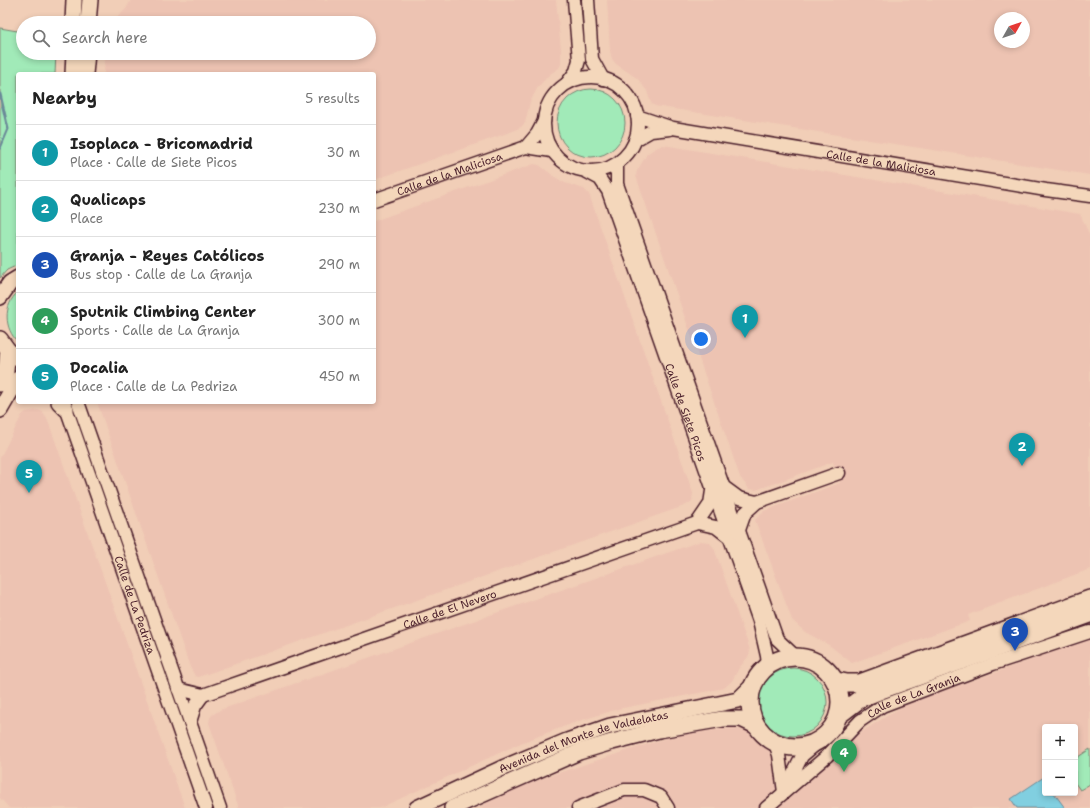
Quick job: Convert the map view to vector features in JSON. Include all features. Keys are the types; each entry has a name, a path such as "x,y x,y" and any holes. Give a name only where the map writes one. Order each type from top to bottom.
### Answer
{"main road":[{"path":"837,681 860,683 1090,599"},
{"path":"839,715 861,698 1090,614"},
{"path":"795,656 808,657 820,662 837,681 841,698 839,715 832,729 821,740 806,746 790,747 775,742 765,736 758,727 752,714 750,700 752,686 759,674 768,665 781,658 795,656"}],"street":[{"path":"73,16 74,0"},
{"path":"89,16 90,0"},
{"path":"567,84 576,72 579,60 574,0"},
{"path":"588,0 592,59 603,79"},
{"path":"74,60 74,72"},
{"path":"85,72 86,60"},
{"path":"590,77 603,79 615,84 625,92 633,103 637,116 638,128 635,140 631,149 624,157 617,164 607,169 585,171 573,168 561,161 552,151 546,137 544,121 546,110 551,99 558,90 567,84 578,79 590,77"},
{"name":"Calle de la Maliciosa","path":"637,116 673,128 1090,196"},
{"path":"526,147 537,134 544,121"},
{"name":"Calle de la Maliciosa","path":"635,140 651,131 673,128"},
{"name":"Calle de la Maliciosa","path":"376,199 526,147 552,151"},
{"name":"Calle de Siete Picos","path":"617,164 618,184 734,534 777,639 795,656"},
{"name":"Calle de Siete Picos","path":"585,171 600,179 608,192 718,488"},
{"path":"0,297 10,283 16,279"},
{"path":"0,384 6,371 9,349"},
{"path":"1,408 16,382"},
{"path":"1,408 16,394"},
{"name":"Calle de La Pedriza","path":"67,404 178,689 220,808"},
{"name":"Calle de La Pedriza","path":"67,404 206,808"},
{"path":"757,502 739,498 718,488 710,504 697,523 716,527 734,534 744,513 757,502 839,473"},
{"name":"Calle de El Nevero","path":"204,695 697,523"},
{"name":"Calle de Siete Picos","path":"734,534 759,621 768,665"},
{"name":"Calle de La Granja","path":"766,808 827,756 860,721 882,706 993,664 1090,632"},
{"path":"939,669 993,664"},
{"name":"Avenida del Monte de Valdelatas","path":"417,808 505,767 567,741 610,726 738,700 752,686"},
{"path":"178,689 204,695 195,706 190,722"},
{"name":"Avenida del Monte de Valdelatas","path":"452,808 579,752 612,742 659,730 723,718 741,720 758,727"},
{"path":"784,792 802,756 821,740"},
{"path":"775,742 779,755 784,792"},
{"path":"578,808 624,790 644,790 660,797 668,808"}],"shaded area":[{"path":"131,0 556,0 561,64 559,68 550,74 538,87 530,102 525,123 521,127 376,179 376,72 104,72 105,60 376,60 376,16 118,16 126,9"},
{"path":"607,0 1090,0 1090,175 655,106 651,103 647,91 638,79 616,64 612,59 610,51"},
{"path":"663,145 1080,214 1090,236 1090,569 968,615 970,621 852,663 829,645 805,632 792,620 755,520 764,511 840,483 833,462 756,490 749,489 740,477 636,176 637,171 647,154"},
{"path":"534,164 539,165 565,183 584,189 589,194 693,493 692,501 684,506 207,674 198,677 195,676 190,667 98,404 376,404 376,220"},
{"path":"38,410 43,412 47,418 185,808 9,808 0,798 0,458 22,415 26,412"},
{"path":"701,541 709,542 714,548 750,652 732,681 724,688 618,709 579,721 523,742 380,808 239,808 209,723 212,715 220,710"},
{"path":"1090,639 1090,808 477,808 527,783 679,734 732,728 745,730 765,747 798,789 860,733 906,704"}],"green space":[{"path":"0,28 16,31 16,60 56,60 55,72 16,72 16,266 7,270 0,278"},
{"path":"584,89 598,89 610,94 620,104 625,116 625,130 620,142 610,152 598,157 584,157 572,152 562,142 557,130 557,116 562,104 572,94"},
{"path":"16,294 16,340 10,331 7,317 13,297"},
{"path":"786,668 800,668 812,673 822,683 827,695 827,709 822,721 812,731 800,736 786,736 774,731 764,721 759,709 759,695 764,683 774,673"},
{"path":"1090,749 1090,784 1080,790 1078,787 1078,757"}],"water":[{"path":"1042,778 1042,796 1056,796 1065,808 1017,808 1011,799"}],"waterway":[{"path":"0,94 8,129 0,148"}],"place":[{"name":"Isoplaca - Bricomadrid","path":"745,338"},
{"name":"Qualicaps","path":"1022,466"},
{"name":"Docalia","path":"29,493"},
{"name":"Granja - Reyes Católicos","path":"1015,651"},
{"name":"Sputnik Climbing Center","path":"844,772"}]}
